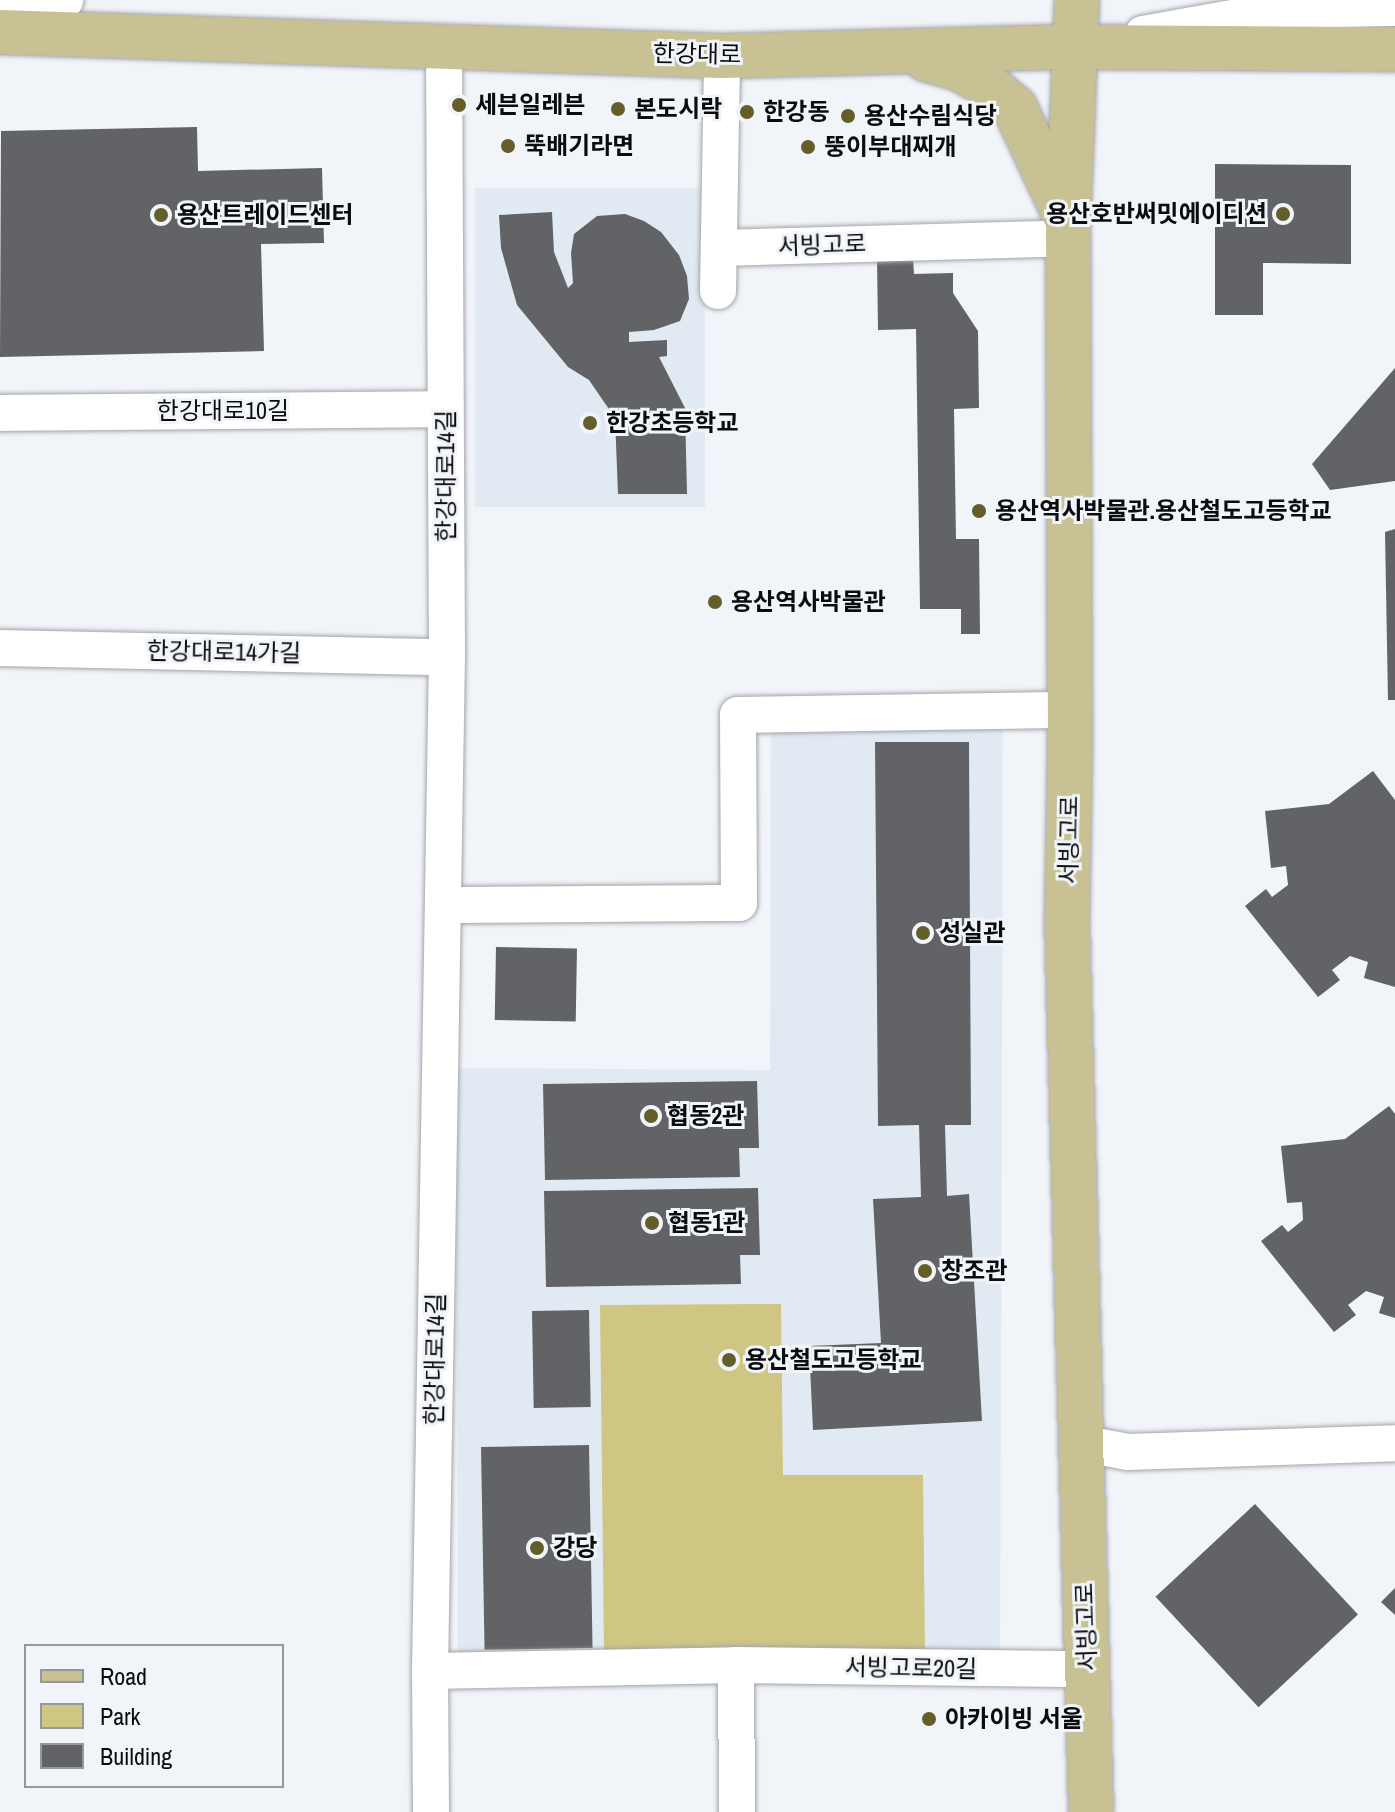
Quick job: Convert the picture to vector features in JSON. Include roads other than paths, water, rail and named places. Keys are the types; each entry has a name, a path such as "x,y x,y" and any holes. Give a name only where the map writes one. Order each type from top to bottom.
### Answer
{"main road":[{"name":"서빙고로","path":"1077,0 1069,230 1067,933 1087,1669 1084,1810"},
{"name":"한강대로","path":"0,32 722,56 1074,47 1395,49"},
{"path":"880,52 958,68 985,83 1015,108 1069,230"}],"street":[{"path":"0,10 65,0"},
{"path":"1074,47 1277,10 1395,8"},
{"name":"한강대로14길","path":"431,1812 430,1671 447,657 444,47"},
{"path":"718,291 722,56"},
{"name":"서빙고로","path":"719,248 1069,230"},
{"name":"한강대로10길","path":"0,413 445,409"},
{"name":"한강대로14가길","path":"0,648 447,657"},
{"path":"443,905 739,903 738,715 1070,710"},
{"path":"1080,1443 1128,1452 1395,1443"},
{"path":"736,1665 737,1812"},
{"name":"서빙고로20길","path":"430,1671 736,1665 1087,1669"}],"place":[{"name":"세븐일레븐","path":"459,105"},
{"name":"본도시락","path":"618,109"},
{"name":"한강동","path":"747,112"},
{"name":"용산수림식당","path":"848,116"},
{"name":"뚝배기라면","path":"508,146"},
{"name":"뚱이부대찌개","path":"808,147"},
{"name":"용산호반써밋에이디션","path":"1283,214"},
{"name":"용산트레이드센터","path":"161,215"},
{"name":"한강초등학교","path":"590,423"},
{"name":"용산역사박물관.용산철도고등학교","path":"979,511"},
{"name":"용산역사박물관","path":"715,602"},
{"name":"성실관","path":"923,933"},
{"name":"협동2관","path":"651,1116"},
{"name":"협동1관","path":"652,1223"},
{"name":"창조관","path":"925,1271"},
{"name":"용산철도고등학교","path":"729,1360"},
{"name":"강당","path":"537,1548"},
{"name":"아카이빙 서울","path":"929,1719"}]}
